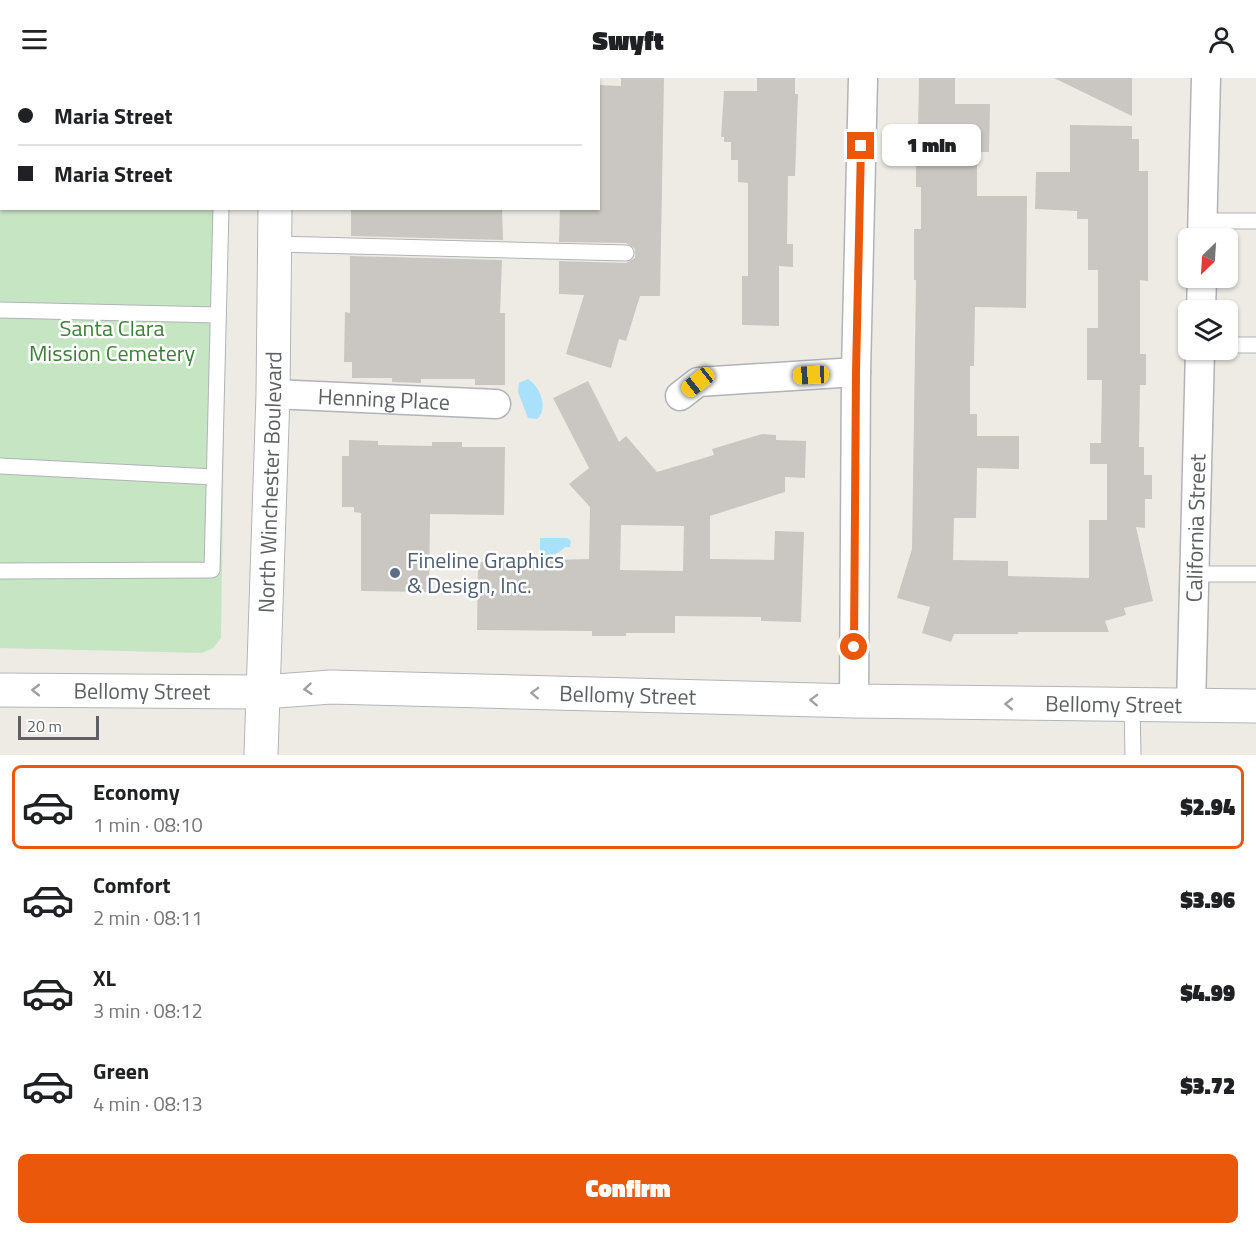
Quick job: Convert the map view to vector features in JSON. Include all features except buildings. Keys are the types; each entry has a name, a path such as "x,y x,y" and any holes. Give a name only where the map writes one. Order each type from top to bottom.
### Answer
{"main road":[{"name":"North Winchester Boulevard","path":"261,755 273,394 275,210"},
{"name":"Bellomy Street","path":"0,690 263,692 331,687 854,701 1256,706"}],"street":[{"path":"854,701 856,372 863,78"},
{"path":"1202,228 1206,78"},
{"name":"California Street","path":"1191,706 1200,360"},
{"path":"680,396 698,382 856,372"},
{"name":"Henning Place","path":"273,394 496,404"}],"lane":[{"path":"0,571 212,570 221,210"},
{"path":"1214,228 1256,221"},
{"path":"275,244 626,253"},
{"path":"0,310 218,315"},
{"path":"1238,345 1256,345"},
{"path":"0,466 214,477"},
{"path":"1194,574 1256,574"},
{"path":"1132,705 1133,755"}],"green space":[{"name":"Santa Clara Mission Cemetery","path":"0,210 227,210 221,638 213,648 202,653 0,648"}],"water":[{"path":"528,379 542,398 541,414 537,419 528,418 518,392 519,383"},
{"path":"540,538 567,538 571,541 570,547 565,547 547,556 540,555"}],"place":[{"name":"Fineline Graphics & Design, Inc.","path":"395,573"}],"route":[{"path":"854,647 856,372 861,146"}]}
